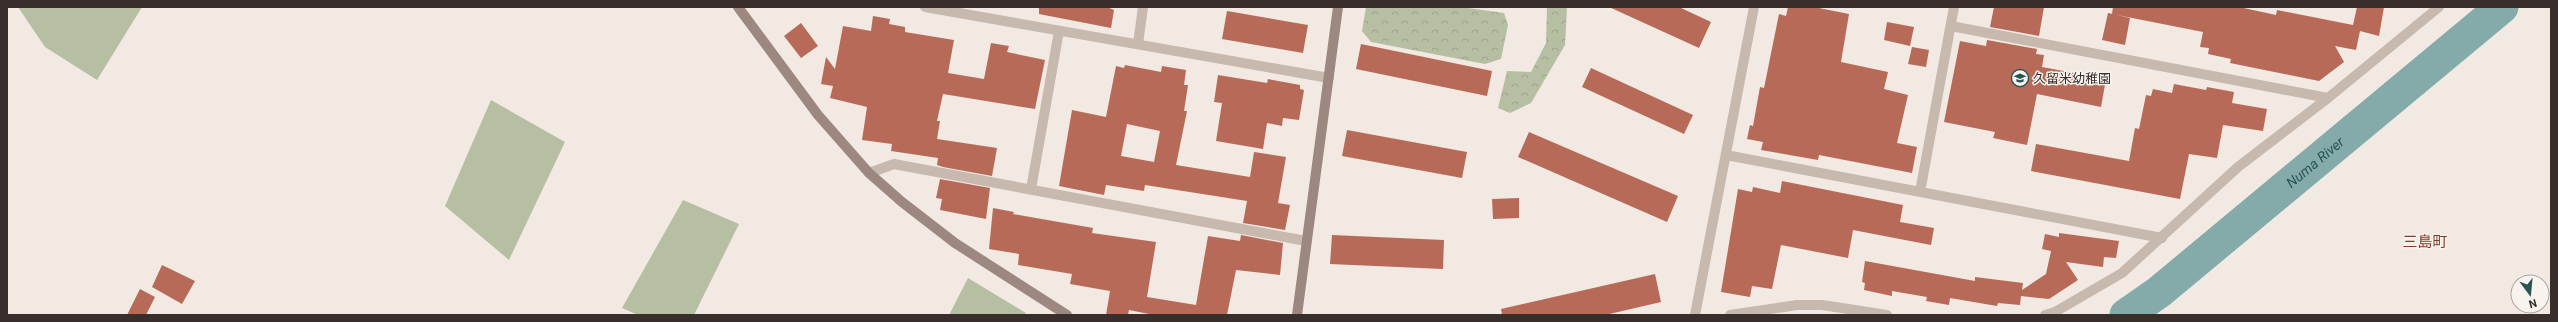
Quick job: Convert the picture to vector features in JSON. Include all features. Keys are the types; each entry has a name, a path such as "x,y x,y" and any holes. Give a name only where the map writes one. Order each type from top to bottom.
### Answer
{"street":[{"path":"738,7 818,115 869,173 902,202 955,243 1067,315"},
{"path":"925,7 956,10 1059,31 1328,78"},
{"path":"1138,44 1143,7"},
{"path":"1297,315 1338,7"},
{"path":"1695,315 1754,7"},
{"path":"1920,192 1954,7"},
{"path":"2045,315 2055,312 2122,273 2238,167 2328,98 2439,7"},
{"path":"1951,26 2328,98"},
{"path":"1031,189 1059,31"},
{"path":"1726,155 2162,238"},
{"path":"869,173 894,164 1306,241"},
{"path":"1730,315 1797,305 1822,305 1887,315"}],"green space":[{"path":"18,7 142,7 97,80 45,47"},
{"path":"1366,7 1461,7 1504,13 1508,25 1501,59 1485,64 1371,42 1362,31"},
{"path":"1547,7 1567,7 1565,45 1531,103 1510,113 1498,108 1507,71 1531,72 1546,43"},
{"path":"491,100 565,142 509,260 445,206"},
{"path":"683,200 739,224 694,315 638,315 622,308"},
{"path":"968,278 1026,313 1024,315 949,315"}],"building":[{"path":"1039,7 1107,7 1114,10 1111,28 1039,14"},
{"path":"1609,7 1679,7 1711,22 1699,48"},
{"path":"1788,7 1814,7 1849,14 1841,62 1888,72 1884,89 1908,95 1897,143 1917,147 1912,173 1819,155 1818,160 1761,150 1763,142 1747,139 1750,125 1753,126 1760,87 1764,88 1779,14 1786,16"},
{"path":"1994,7 2044,7 2039,36 1990,27"},
{"path":"2113,7 2239,7 2276,15 2277,10 2353,25 2357,7 2384,7 2379,36 2360,31 2356,50 2335,46 2344,62 2319,81 2230,63 2231,59 2208,54 2209,48 2200,47 2203,32 2112,14"},
{"path":"1227,11 1308,25 1303,53 1222,39"},
{"path":"2108,13 2130,18 2125,45 2102,40"},
{"path":"873,16 890,19 889,24 905,27 905,32 954,40 948,73 984,79 991,43 1009,46 1007,52 1045,60 1035,109 943,94 937,121 940,121 937,139 997,148 992,176 943,167 937,165 938,158 891,151 892,144 862,140 867,107 830,98 833,86 821,84 826,57 835,69 843,26 871,31"},
{"path":"1887,22 1914,27 1910,46 1884,40"},
{"path":"801,23 818,46 801,58 784,36"},
{"path":"1987,40 2037,49 2036,54 2044,55 2042,67 2106,79 2101,107 2037,94 2027,145 1993,138 1995,132 1944,122 1960,41 1986,46"},
{"path":"1361,44 1492,71 1487,96 1356,69"},
{"path":"1912,47 1929,50 1926,67 1908,64"},
{"path":"1125,65 1161,72 1162,66 1186,70 1184,85 1188,85 1184,111 1187,111 1176,165 1250,177 1254,152 1286,157 1278,203 1290,205 1285,230 1243,223 1247,201 1145,185 1144,191 1106,185 1104,195 1059,186 1072,110 1106,117 1116,66 1124,68","holes":["1127,124 1160,131 1154,162 1121,156"]},
{"path":"1591,68 1693,115 1684,134 1582,87"},
{"path":"1218,75 1267,83 1268,79 1300,85 1300,89 1304,90 1299,120 1283,118 1282,126 1267,123 1263,149 1216,141 1222,103 1214,102"},
{"path":"2174,84 2206,90 2207,87 2234,92 2232,103 2267,109 2263,131 2223,125 2217,158 2189,154 2180,199 2031,171 2036,144 2129,161 2135,128 2139,129 2146,95 2151,96 2153,89 2172,93"},
{"path":"1347,130 1467,152 1462,178 1342,156"},
{"path":"1529,132 1678,196 1667,222 1518,157"},
{"path":"940,179 990,188 986,219 940,210 942,199 936,198"},
{"path":"1782,181 1903,205 1900,222 1934,228 1931,245 1853,230 1848,258 1781,245 1772,289 1752,286 1750,297 1721,292 1738,189 1752,192 1753,187 1780,193"},
{"path":"1519,198 1519,218 1493,219 1492,199"},
{"path":"993,208 1014,212 1013,214 1093,228 1092,233 1156,242 1147,297 1196,305 1208,236 1240,241 1241,235 1283,243 1280,275 1236,270 1227,315 1154,315 1129,310 1128,315 1106,315 1110,291 1070,284 1072,274 1018,265 1019,254 989,249"},
{"path":"2059,233 2119,241 2116,258 2104,257 2103,267 2066,262 2078,280 2049,299 2021,296 2020,305 1998,303 1997,306 1950,298 1949,305 1926,301 1927,297 1892,291 1892,296 1864,290 1865,283 1862,282 1865,261 1975,281 1975,277 2023,283 2022,290 2046,274 2051,251 2042,249 2045,234 2059,237"},
{"path":"1332,235 1444,240 1443,269 1330,264"},
{"path":"162,265 195,281 182,304 152,287"},
{"path":"1655,274 1661,302 1605,315 1502,315 1501,309"},
{"path":"140,289 155,297 146,315 127,315"}],"waterway":[{"name":"Numa River","path":"2126,315 2159,292 2502,7"}],"place":[{"name":"久留米幼稚園","path":"2020,78"}],"district":[{"name":"三島町","path":"2425,242"}]}
